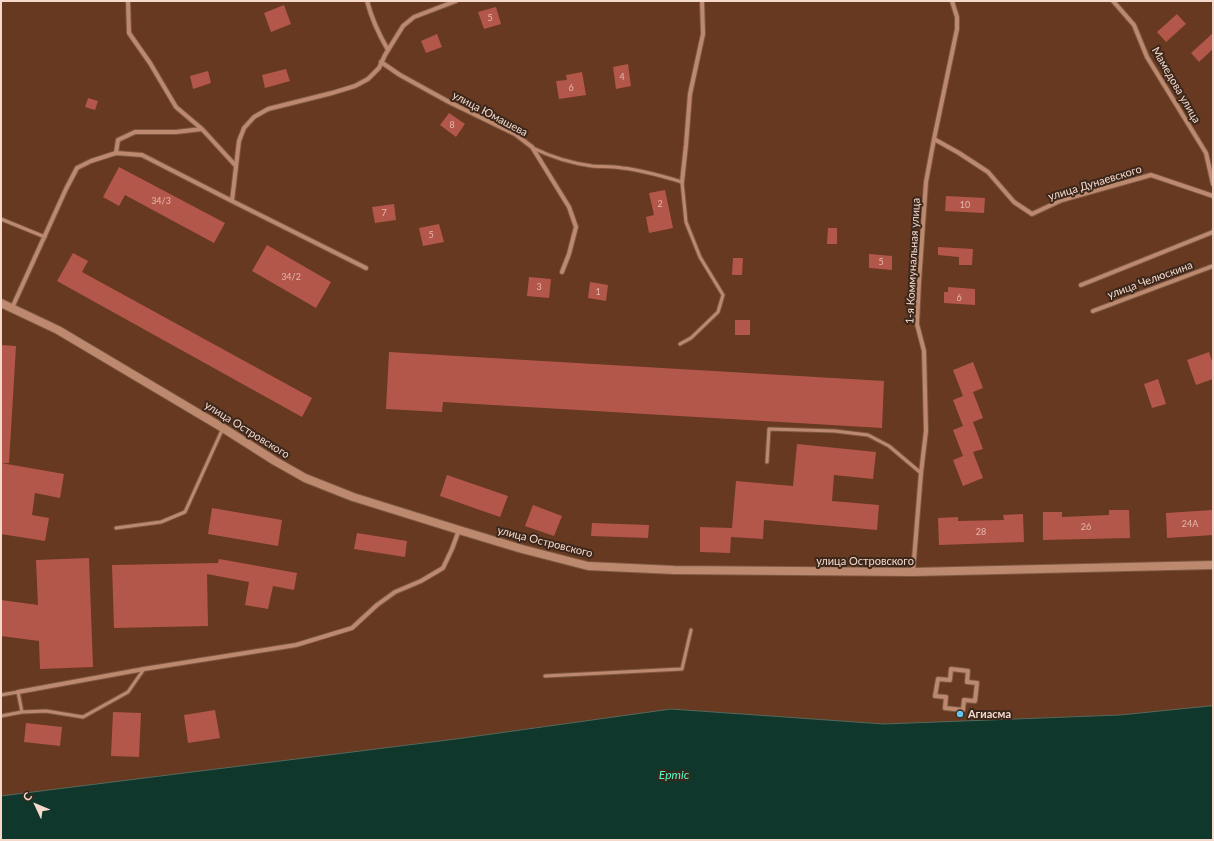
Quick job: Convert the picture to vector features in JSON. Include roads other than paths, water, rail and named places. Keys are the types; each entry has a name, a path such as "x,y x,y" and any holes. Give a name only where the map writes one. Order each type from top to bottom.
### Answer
{"main road":[{"name":"улица Островского","path":"1,303 58,330 305,478 353,497 459,530 522,549 588,566 674,570 913,572 1213,565"}],"street":[{"path":"128,1 129,32 150,63 176,107 202,129 235,165"},
{"path":"367,1 371,19 388,50"},
{"path":"232,201 239,141 244,128 254,117 268,109 355,86 368,79 380,68 381,62 403,26 414,17 456,1"},
{"path":"682,182 690,94 703,34 702,1"},
{"name":"1-я Коммунальная улица","path":"913,572 926,431 924,351 917,324 919,282 926,182 957,29 957,17 952,1"},
{"name":"Мамедова улица","path":"1113,1 1134,25 1147,57 1206,153 1213,184"},
{"name":"улица Юмашева","path":"381,62 400,75 448,102 515,134 532,147 569,207 576,227 569,254 562,272"},
{"path":"116,153 118,140 135,132 176,132 202,129"},
{"name":"улица Дунаевского","path":"934,139 988,172 1014,202 1032,214 1062,200 1151,175 1213,196"},
{"path":"12,308 66,189 78,168 91,161 116,153 142,155 366,268"},
{"path":"1081,285 1213,232"},
{"name":"улица Челюскина","path":"1093,311 1213,266"},
{"path":"18,692 296,645 352,628 377,605 396,592 421,581 443,568 459,530"},
{"path":"951,669 968,671 967,682 977,683 975,701 964,700 963,710 945,708 946,698 935,696 938,678 950,680 951,669"}],"lane":[{"path":"532,147 547,155 566,161 591,166 621,167 653,173 682,182 686,222 700,257 723,295 718,312 691,338 680,344"},
{"path":"1,218 45,237"},
{"path":"116,528 161,522 185,512 223,428"},
{"path":"767,462 770,429 834,431 868,435 889,446 921,473"},
{"path":"545,676 682,669 691,630"},
{"path":"1,716 22,712 46,711 83,717 128,692 144,670"},
{"path":"1,695 18,692 22,712"}],"water":[{"name":"Ертіс","path":"1213,706 1213,840 1,840 1,796 456,739 671,709 884,724 1120,715"}],"place":[{"name":"Агиасма","path":"960,714"}]}
